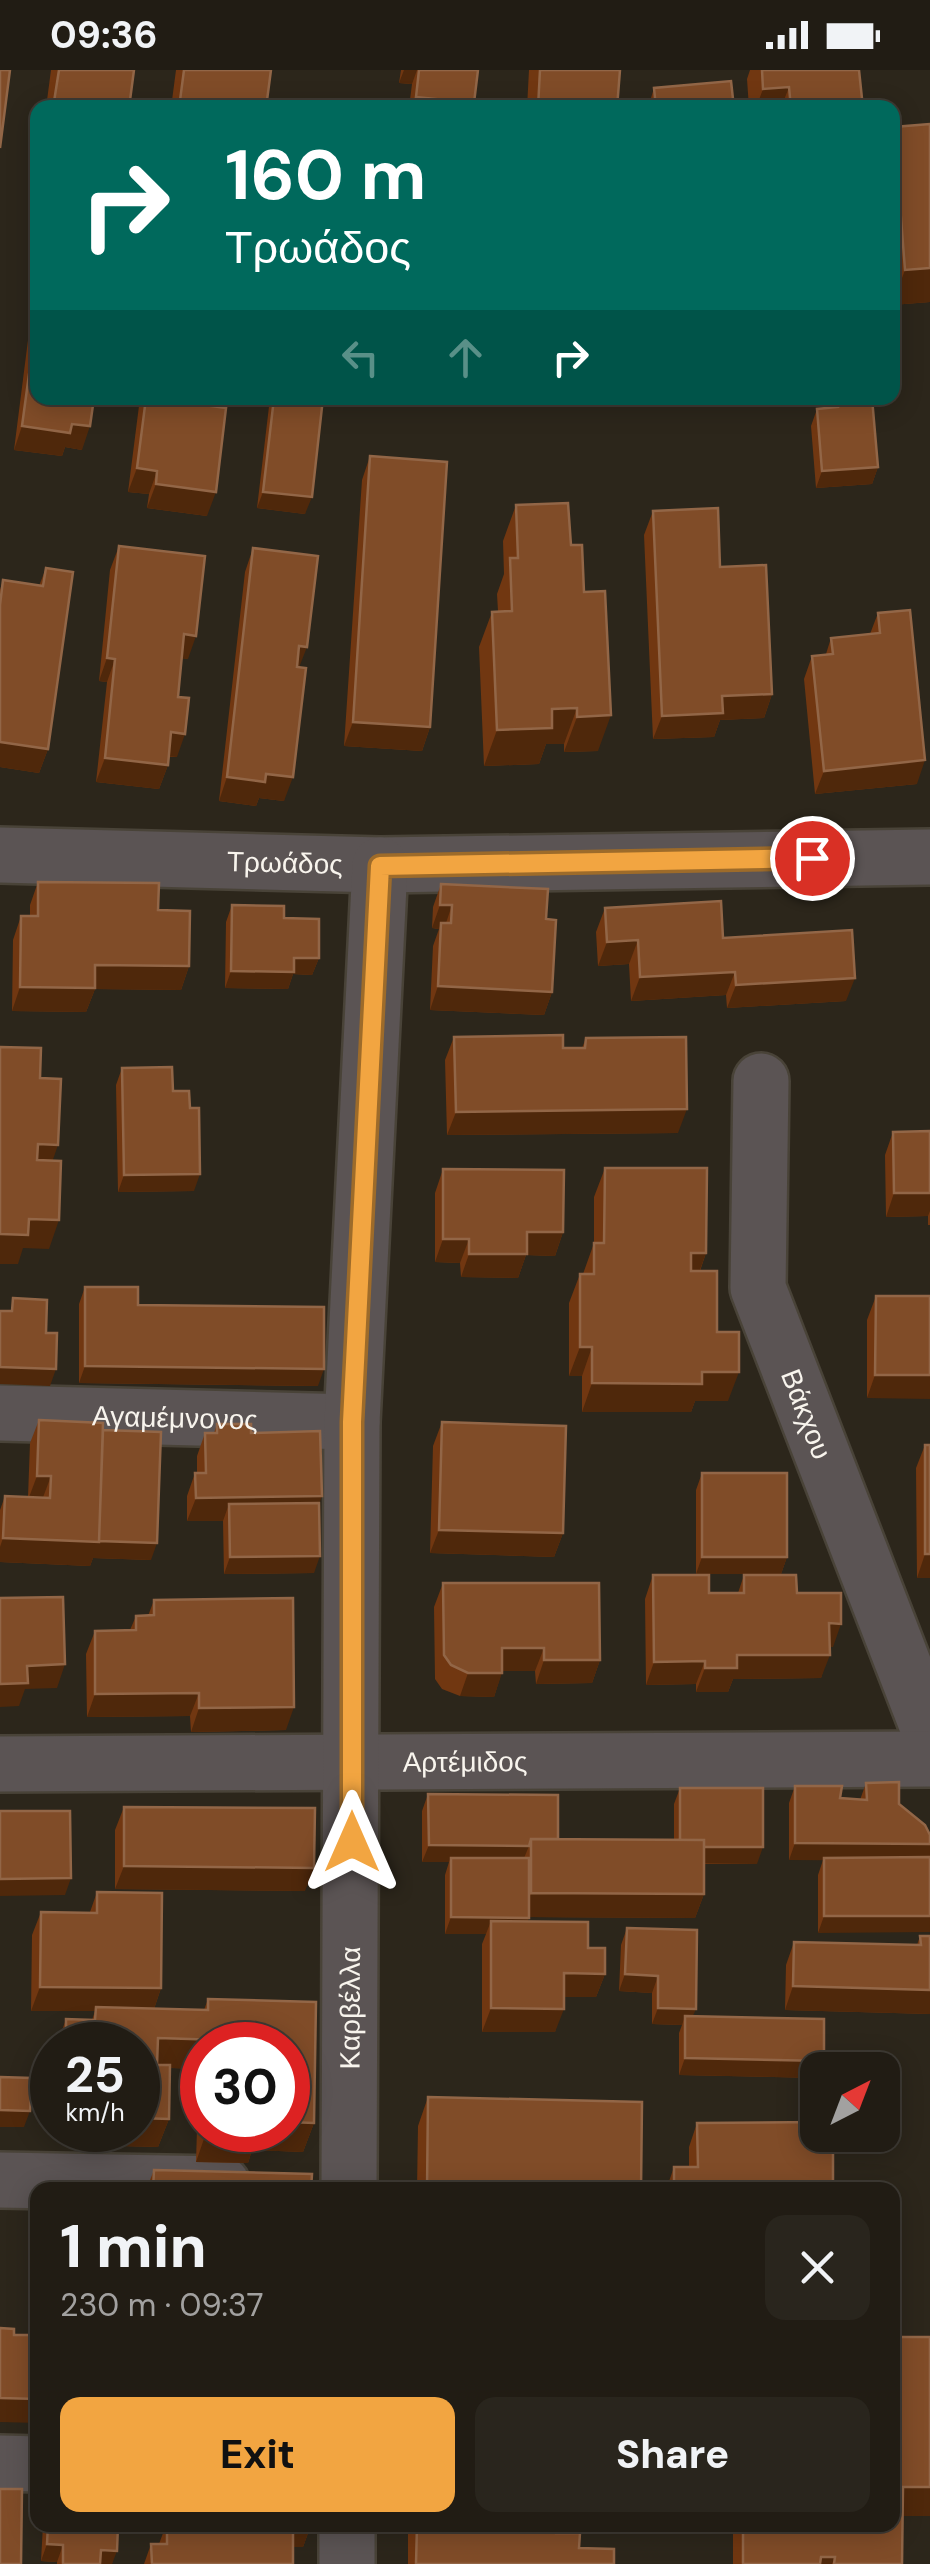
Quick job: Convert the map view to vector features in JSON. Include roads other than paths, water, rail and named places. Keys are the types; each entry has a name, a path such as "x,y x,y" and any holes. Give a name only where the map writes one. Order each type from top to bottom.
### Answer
{"street":[{"name":"Τρωάδος","path":"0,855 380,866 930,857"},
{"name":"Καρβέλλα","path":"349,2182 352,1422 380,866"},
{"name":"Βάκχου","path":"761,1082 758,1288 930,1732"},
{"name":"Αγαμέμνονος","path":"0,1413 352,1422"},
{"name":"Αρτέμιδος","path":"0,1764 353,1766 930,1759"},
{"path":"0,2180 112,2182"},
{"path":"0,2463 30,2464"},
{"path":"346,2564 347,2532"}]}
